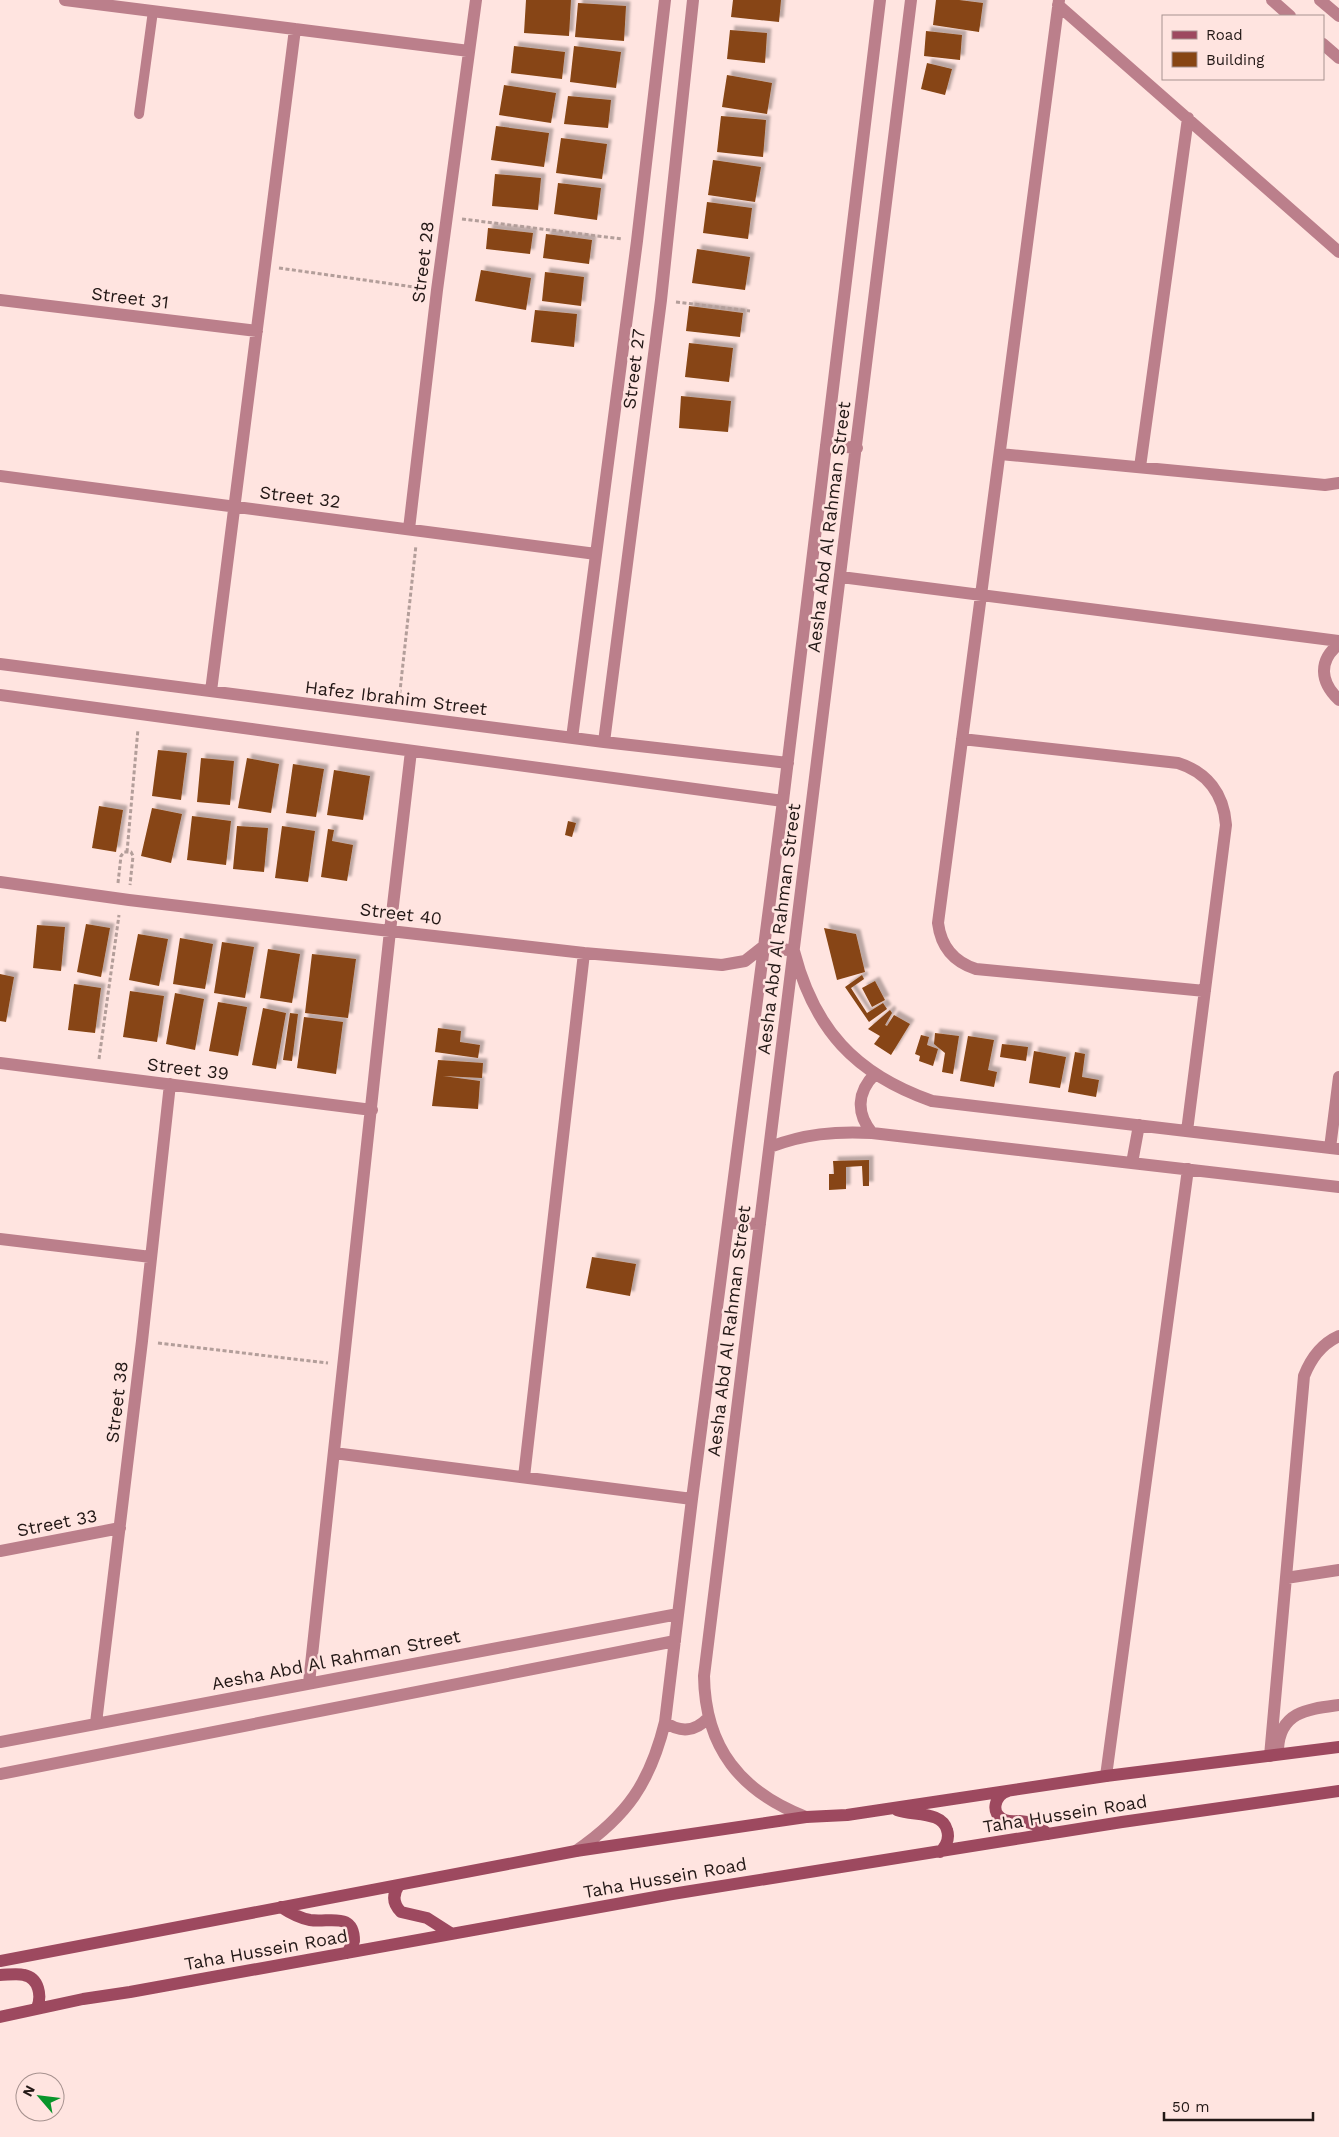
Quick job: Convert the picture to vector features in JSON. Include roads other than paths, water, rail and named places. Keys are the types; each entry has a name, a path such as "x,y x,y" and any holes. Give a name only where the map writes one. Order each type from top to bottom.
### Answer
{"main road":[{"name":"Taha Hussein Road","path":"0,1961 576,1851 806,1817 847,1815 1106,1776 1335,1748"},
{"path":"1008,1791 996,1800 996,1811 1000,1817 1005,1820 1031,1823 1048,1834"},
{"name":"Taha Hussein Road","path":"0,2017 37,2008 672,1894 1048,1834 1339,1792"},
{"path":"892,1808 911,1814 937,1817 943,1822 947,1828 948,1841 940,1852"},
{"path":"399,1885 395,1890 394,1902 401,1912 427,1918 452,1934"},
{"path":"281,1907 301,1918 347,1922 352,1927 354,1941 347,1953"},
{"path":"0,1975 24,1975 30,1978 39,1990 40,1996 37,2008"}],"street":[{"path":"65,0 469,51"},
{"name":"Street 28","path":"413,530 437,290 476,0"},
{"name":"Street 27","path":"572,738 637,241 665,0"},
{"name":"Street 27","path":"604,742 661,300 694,0"},
{"name":"Aesha Abd Al Rahman Street","path":"576,1851 598,1836 618,1818 635,1796 648,1773 658,1748 665,1722 692,1498 788,764 880,0"},
{"name":"Aesha Abd Al Rahman Street","path":"806,1817 784,1808 763,1796 744,1780 725,1755 708,1718 704,1698 704,1676 911,0"},
{"path":"1272,0 1289,15"},
{"path":"1320,0 1339,16"},
{"path":"1059,3 1339,252"},
{"path":"1059,3 938,923 942,941 952,955 959,962 976,969 1205,991"},
{"path":"211,691 295,29"},
{"path":"1324,45 1339,58"},
{"path":"1140,467 1188,118"},
{"name":"Street 31","path":"0,300 257,331"},
{"path":"826,445 857,448"},
{"path":"1000,454 1325,485 1339,483"},
{"name":"Street 32","path":"0,476 596,554"},
{"path":"841,577 1339,642"},
{"path":"1339,642 1331,650 1324,664 1324,678 1329,691 1339,700"},
{"name":"Hafez Ibrahim Street","path":"0,664 397,716 788,764"},
{"path":"0,694 783,801"},
{"path":"962,739 1178,763 1188,766 1206,778 1219,795 1223,805 1226,825 1187,1131"},
{"path":"308,1683 411,751"},
{"name":"Street 40","path":"0,882 122,899 584,953 722,965 745,961 764,946"},
{"path":"764,946 794,951 803,981 818,1013 843,1047 875,1074 899,1088 932,1101 1334,1149 1339,1077"},
{"path":"524,1477 584,953"},
{"name":"Street 39","path":"0,1062 372,1110"},
{"path":"872,1133 862,1117 860,1098 868,1081 875,1074"},
{"name":"Street 38","path":"96,1723 142,1341 170,1084"},
{"path":"1132,1163 1139,1125"},
{"path":"770,1148 788,1140 826,1132 872,1133 1339,1187"},
{"path":"1106,1776 1188,1169"},
{"path":"728,1223 760,1224"},
{"path":"0,1239 151,1257"},
{"path":"1274,1756 1286,1578 1304,1376 1316,1352 1326,1343 1339,1336"},
{"path":"334,1453 692,1498"},
{"name":"Street 33","path":"0,1551 120,1528"},
{"path":"1286,1578 1339,1570"},
{"name":"Aesha Abd Al Rahman Street","path":"0,1742 678,1614"},
{"path":"0,1774 675,1641"},
{"path":"1274,1756 1282,1730 1295,1715 1305,1710 1339,1705"},
{"path":"665,1722 677,1729 684,1730 698,1727 708,1718"}],"lane":[{"path":"138,114 153,11"}]}
